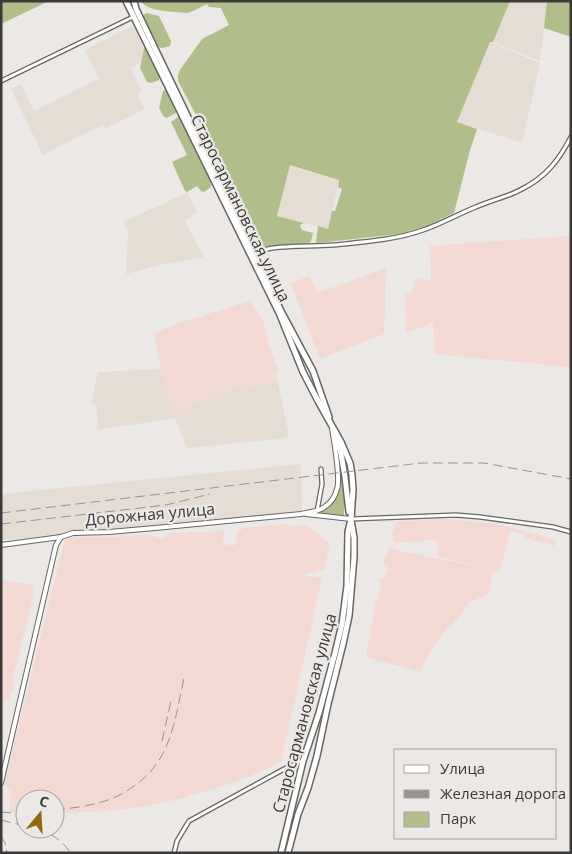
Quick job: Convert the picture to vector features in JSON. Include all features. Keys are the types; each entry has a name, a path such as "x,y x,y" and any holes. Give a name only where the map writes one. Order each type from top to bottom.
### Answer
{"main road":[{"name":"Старосармановская улица","path":"126,1 280,316 303,372 332,426"},
{"name":"Старосармановская улица","path":"134,1 136,9 282,312 313,371 341,454 354,538 349,616 315,763 298,814 288,853"},
{"path":"303,372 309,376 313,371"},
{"name":"Старосармановская улица","path":"281,853 303,761 319,713 342,624 347,586 348,532 351,519"},
{"path":"303,761 315,763"}],"street":[{"path":"1,80 134,16"},
{"path":"254,253 265,249 385,239 424,230 477,206 522,189 551,168 571,137"},
{"path":"301,514 317,511 328,504 337,490 338,481 332,426"},
{"path":"317,511 322,484 321,469"},
{"path":"301,514 351,519 456,515 552,527 571,532"},
{"name":"Дорожная улица","path":"1,545 61,537 73,533 146,529 301,514"},
{"path":"1,782 56,545 61,537"},
{"path":"174,853 177,841 189,821 286,768 303,761"}],"shaded area":[{"path":"510,1 547,1 540,61 493,42"},
{"path":"133,26 145,51 143,61 130,68 142,91 137,94 145,109 106,128 104,125 75,138 43,155 11,89 21,84 34,111 99,79 85,50"},
{"path":"490,42 540,63 522,143 457,122"},
{"path":"290,165 339,180 328,229 277,216"},
{"path":"187,192 197,212 185,221 204,257 160,265 126,274 128,232 124,221"},
{"path":"571,236 571,367 435,354 433,323 406,333 405,294 412,293 415,279 431,280 430,246"},
{"path":"386,268 384,334 320,359 291,283 309,276 318,293"},
{"path":"250,301 255,311 258,310 259,316 261,316 264,323 270,348 279,372 276,373 277,379 247,389 244,384 173,411 161,369 154,333 173,325"},
{"path":"161,369 173,411 245,384 248,389 277,379 289,435 285,438 187,448 175,418 98,430 97,405 91,403 98,372"},
{"path":"301,464 302,512 1,540 1,494"},
{"path":"447,519 510,527 556,540 554,546 525,538 526,534 510,531 501,570 498,569 497,572 493,572 488,595 469,602 430,651 421,672 366,657 381,583 378,582 380,578 385,578 389,567 383,564 389,547 408,553 487,568 437,556 439,541 395,543 391,538 396,522"},
{"path":"287,524 289,526 306,525 329,543 324,569 302,575 322,578 281,762 256,774 179,799 109,811 65,813 65,789 15,789 15,812 9,812 11,790 4,786 64,542 73,537 150,535 163,539 169,533 222,531 224,534 223,544 234,546 238,531 244,528"},
{"path":"1,580 34,585 31,606 12,682 14,685 8,701 4,700 1,713"}],"green space":[{"path":"1,1 49,1 1,24"},
{"path":"140,1 510,1 493,42 490,42 457,122 477,129 454,213 424,227 399,234 317,243 318,226 328,229 332,211 335,211 342,189 338,187 339,180 290,165 277,216 304,223 300,225 302,230 313,233 311,241 308,244 260,247 178,81 180,70 202,39 229,25 221,8 209,7 207,4 187,13 156,10"},
{"path":"547,1 571,1 571,37 544,28"},
{"path":"146,13 159,16 171,41 170,46 158,47 143,16"},
{"path":"145,44 160,76 159,80 151,83 147,82 140,68"},
{"path":"167,89 178,110 167,118 164,117 159,108 163,91"},
{"path":"178,117 183,119 211,179 211,187 204,192 197,186 187,192 185,191 172,162 187,155 171,122"},
{"path":"338,475 342,475 344,519 319,514 329,506 334,498"}],"railway":[{"path":"1,513 421,463 484,463 571,479"},
{"path":"1,524 166,505 210,494"},
{"path":"65,809 111,799 128,790 147,776 157,764 170,737 184,678"},
{"path":"162,741 171,701"},
{"path":"1,812 15,813"},
{"path":"1,820 15,824"},
{"path":"1,836 7,853"},
{"path":"57,839 71,853"}]}
